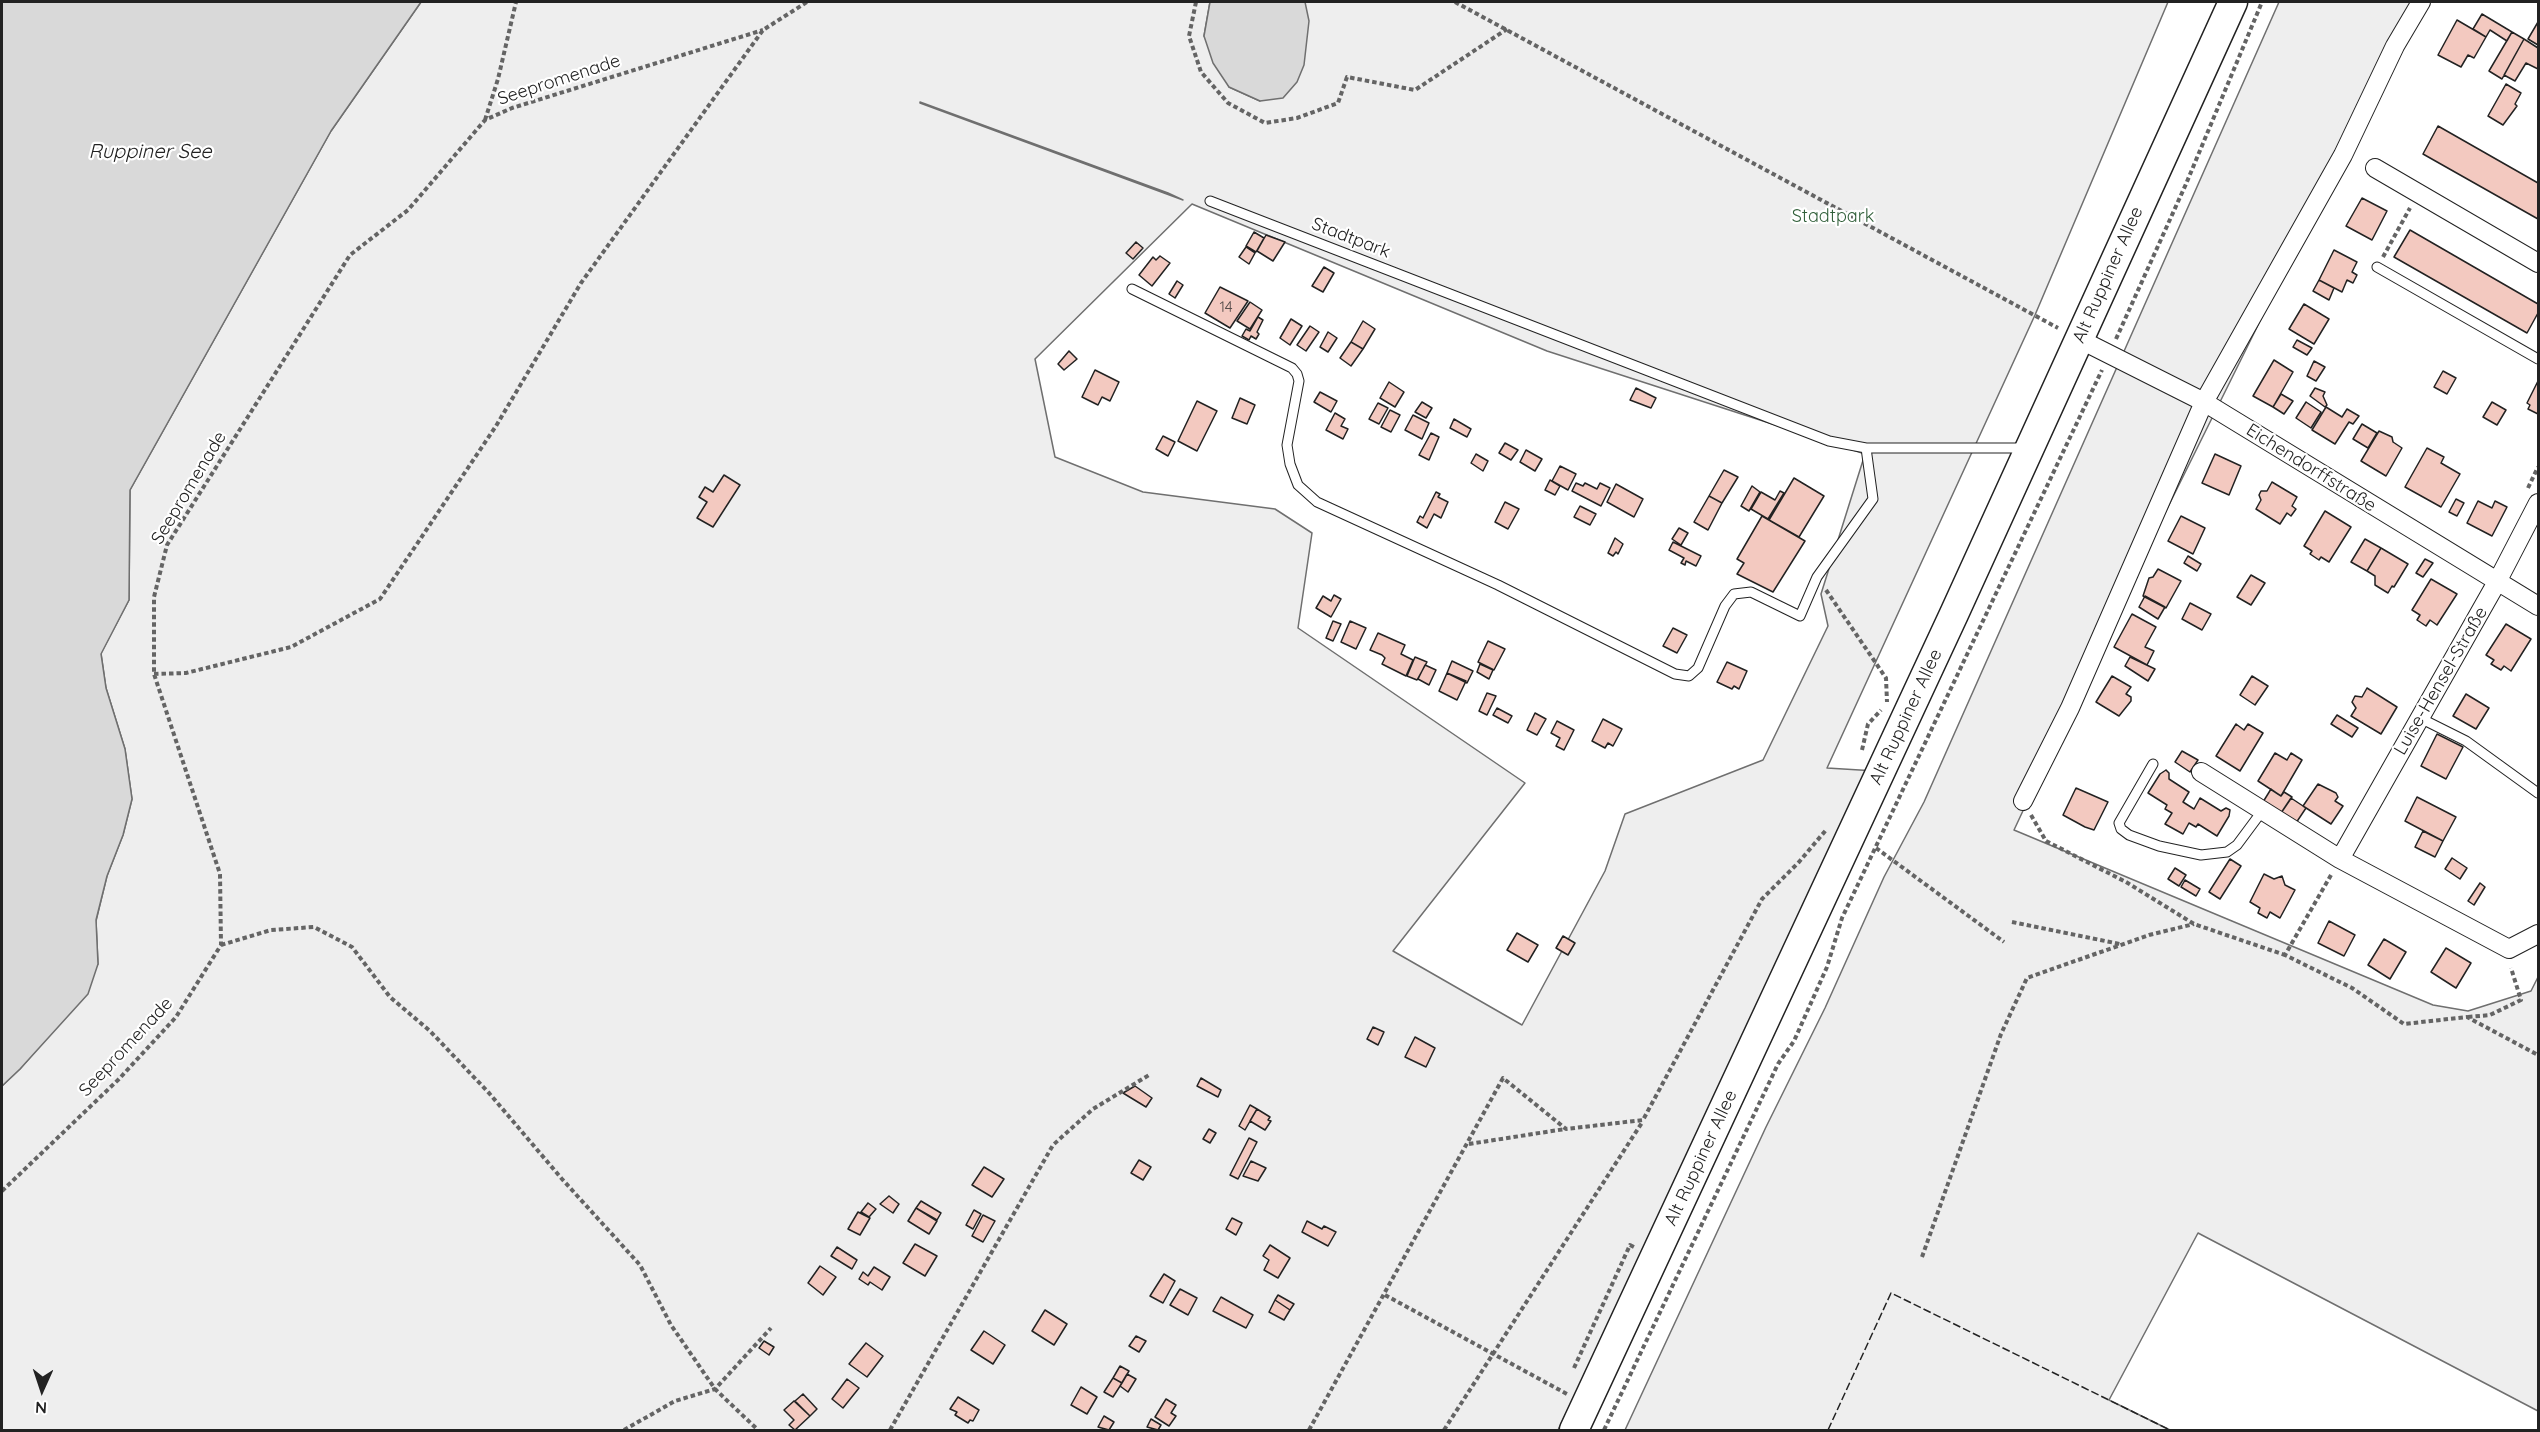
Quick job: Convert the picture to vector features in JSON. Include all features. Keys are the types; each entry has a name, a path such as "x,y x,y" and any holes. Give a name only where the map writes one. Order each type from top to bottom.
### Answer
{"main road":[{"name":"Alt Ruppiner Allee","path":"1574,1431 2030,448 2233,2"}],"street":[{"path":"2023,801 2070,708 2204,402 2343,155 2395,46 2421,2"},
{"path":"2375,168 2420,192 2538,263"},
{"name":"Eichendorffstraße","path":"2079,339 2204,402 2538,606"},
{"name":"Luise-Hensel-Straße","path":"2340,859 2497,582 2531,500"},
{"path":"2201,772 2340,859 2509,950 2538,934"}],"lane":[{"name":"Stadtpark","path":"1210,201 1829,441 1866,448 2030,448"},
{"path":"2377,267 2538,359"},
{"path":"1132,289 1292,368 1297,374 1297,392 1287,445 1298,484 1317,502 1498,585 1675,674 1689,676 1698,668 1725,606 1734,594 1750,592 1800,616 1817,577 1873,499 1866,448"},
{"path":"2420,717 2466,741 2538,793"},
{"path":"2153,764 2118,823 2121,829 2129,835 2158,846 2201,855 2227,852 2237,845 2263,810"}],"path":[{"path":"485,120 498,79 516,2"},
{"path":"154,674 186,673 291,647 380,599 496,426 581,283 763,30 807,2"},
{"path":"1196,2 1189,36 1201,72 1228,103 1265,123 1297,118 1338,103 1347,77 1415,90 1507,29"},
{"path":"1455,2 2079,339"},
{"path":"1604,1431 1778,1064 1794,1041 1827,967 1842,918 2110,355 2186,184 2262,2"},
{"name":"Seepromenade","path":"2,1191 119,1079 176,1017 221,945 220,874 154,674 154,597 167,545 350,255 408,210 485,120 512,108 763,30"},
{"path":"2388,273 2382,259 2420,192"},
{"path":"2531,500 2538,467"},
{"path":"1817,577 1886,678 1887,704 1868,724 1862,753"},
{"path":"2023,801 2046,842 2126,882 2194,924 2285,955 2352,988 2404,1024 2490,1015 2521,1000 2510,963 2509,950"},
{"path":"1444,1431 1643,1120 1762,898 1799,862 1831,823"},
{"path":"1876,848 2004,942"},
{"path":"2285,955 2340,859"},
{"path":"2012,922 2122,945"},
{"path":"1922,1257 2001,1035 2027,978 2149,935 2194,924"},
{"path":"221,945 271,930 315,927 352,947 390,997 430,1031 489,1093 562,1179 640,1265 671,1325 715,1389 758,1431"},
{"path":"2467,1017 2538,1054"},
{"path":"890,1431 1053,1145 1093,1109 1149,1075"},
{"path":"1310,1431 1503,1078 1566,1129"},
{"path":"1467,1144 1643,1120"},
{"path":"1385,1295 1493,1352 1586,1405"},
{"path":"624,1431 675,1401 715,1389 771,1328"}],"green space":[{"path":"421,2 1210,2 1204,36 1229,87 1260,101 1305,2 2168,2 2035,315 1827,768 1876,771 1558,1430 2,1430 2,1086 51,1033 98,964 96,921 107,876 123,835 132,799 125,749 106,688 101,653 129,600 130,490 331,131","holes":["920,103 1168,193 1183,200","1192,204 1547,351 1865,454 1821,594 1828,626 1763,760 1625,814 1605,871 1522,1025 1393,951 1525,783 1298,628 1312,533 1275,509 1143,492 1055,457 1035,359"]},
{"path":"2279,2 2418,2 2115,614 2014,830 2433,1005 2468,1011 2531,991 2538,977 2538,1411 2198,1233 2109,1400 2170,1430 1625,1430 1766,1127 1825,1008 1884,877 1924,802"}],"water":[{"name":"Ruppiner See","path":"2,2 421,2 331,131 130,490 129,600 101,654 106,688 125,749 132,799 123,835 107,876 96,920 98,964 88,994 2,1086"},
{"path":"1210,2 1305,2 1309,21 1304,65 1297,82 1283,98 1260,101 1229,87 1213,63 1204,36"}],"building":[{"path":"2482,14 2512,32 2507,41 2490,30 2486,37 2473,29"},
{"path":"2457,20 2486,37 2474,58 2468,55 2461,67 2438,55"},
{"path":"2538,22 2538,45 2528,39"},
{"path":"2512,32 2524,39 2502,79 2489,71"},
{"path":"2524,39 2538,48 2538,69 2526,63 2515,81 2504,75"},
{"path":"2506,84 2521,93 2515,104 2517,106 2503,125 2488,116"},
{"path":"2438,126 2538,183 2538,219 2423,154"},
{"path":"2362,198 2387,211 2372,240 2346,226"},
{"path":"2410,230 2538,304 2538,313 2527,333 2394,257"},
{"path":"1254,232 1264,238 1256,252 1246,246"},
{"path":"1266,235 1285,242 1273,261 1257,251"},
{"path":"1136,242 1143,248 1133,259 1126,253"},
{"path":"1246,247 1255,253 1249,264 1239,257"},
{"path":"2334,250 2357,262 2352,272 2357,275 2353,283 2347,280 2342,292 2319,280"},
{"path":"1160,256 1170,263 1152,286 1139,275 1153,257 1156,260"},
{"path":"1324,267 1334,273 1323,292 1312,286"},
{"path":"2319,280 2334,288 2329,300 2313,291"},
{"path":"1177,281 1183,285 1175,298 1169,294"},
{"path":"1220,287 1248,301 1230,328 1205,313"},
{"path":"1250,302 1262,310 1250,329 1237,321"},
{"path":"2304,304 2329,319 2314,344 2289,329"},
{"path":"1258,317 1263,320 1256,339 1251,336 1249,340 1242,336 1246,329 1250,331"},
{"path":"1291,319 1302,326 1290,345 1280,338"},
{"path":"1363,321 1375,329 1363,349 1351,342"},
{"path":"1310,326 1319,332 1306,351 1297,345"},
{"path":"1328,332 1337,338 1328,352 1320,347"},
{"path":"2297,340 2312,348 2307,355 2293,347"},
{"path":"1351,342 1363,349 1351,366 1340,358"},
{"path":"1069,351 1077,359 1064,370 1058,364"},
{"path":"2274,360 2293,372 2273,407 2253,396"},
{"path":"2314,361 2325,367 2316,381 2307,376"},
{"path":"1095,370 1119,382 1110,401 1102,397 1098,405 1082,397"},
{"path":"2443,371 2456,378 2447,394 2434,387"},
{"path":"2538,381 2538,414 2528,409 2530,405 2527,403"},
{"path":"1389,382 1404,392 1395,407 1380,398"},
{"path":"1636,388 1656,398 1651,408 1630,400"},
{"path":"2315,388 2325,392 2323,396 2327,405 2325,407 2310,396"},
{"path":"1320,392 1337,401 1331,412 1314,402"},
{"path":"2281,394 2293,401 2284,414 2273,407"},
{"path":"1240,398 1255,405 1247,424 1232,418"},
{"path":"1197,401 1217,411 1197,451 1178,441"},
{"path":"1422,402 1432,408 1426,418 1415,412"},
{"path":"2306,402 2321,412 2311,428 2296,418"},
{"path":"2492,402 2506,410 2497,425 2483,417"},
{"path":"1378,403 1388,408 1379,424 1369,419"},
{"path":"2326,407 2342,417 2347,409 2359,416 2353,424 2349,422 2335,444 2312,430"},
{"path":"1390,410 1400,415 1391,432 1381,427"},
{"path":"1335,413 1345,419 1341,426 1348,429 1343,439 1326,430"},
{"path":"1413,415 1429,423 1422,439 1405,430"},
{"path":"1454,419 1471,429 1467,437 1450,428"},
{"path":"2362,424 2377,433 2368,448 2353,439"},
{"path":"2379,431 2392,437 2393,442 2402,448 2386,476 2361,461"},
{"path":"1431,433 1439,437 1429,460 1419,455"},
{"path":"1163,436 1175,442 1168,456 1156,449"},
{"path":"1505,443 1518,450 1511,460 1499,453"},
{"path":"2427,448 2444,457 2441,463 2460,474 2441,507 2405,487"},
{"path":"1526,450 1542,459 1535,471 1520,462"},
{"path":"1476,454 1488,461 1483,471 1471,463"},
{"path":"2215,454 2241,466 2229,495 2202,483"},
{"path":"1560,466 1576,474 1568,490 1552,481"},
{"path":"1724,470 1738,477 1722,503 1709,496"},
{"path":"724,475 740,485 713,527 697,518 707,502 699,497 705,487 713,492"},
{"path":"1794,478 1824,496 1799,537 1769,520"},
{"path":"1550,480 1560,486 1555,495 1545,490"},
{"path":"2272,482 2297,497 2292,506 2296,509 2291,516 2287,513 2280,524 2256,509 2261,500 2259,495 2261,491 2267,491"},
{"path":"1576,483 1583,486 1585,483 1597,489 1600,483 1610,488 1601,506 1572,491"},
{"path":"1616,484 1643,499 1634,517 1607,502"},
{"path":"1752,486 1760,492 1749,511 1741,506"},
{"path":"1780,491 1784,493 1768,519 1751,509 1761,492 1775,500"},
{"path":"1436,492 1440,494 1438,497 1448,502 1441,518 1434,514 1427,528 1417,522 1420,516 1423,518"},
{"path":"1709,496 1722,503 1708,530 1694,522"},
{"path":"2456,499 2464,503 2457,516 2449,512"},
{"path":"2478,501 2492,508 2495,501 2507,507 2492,536 2467,523"},
{"path":"1505,502 1519,509 1508,529 1495,522"},
{"path":"1580,506 1596,514 1590,525 1574,517"},
{"path":"2325,511 2351,527 2329,562 2321,557 2319,560 2310,554 2312,551 2304,546"},
{"path":"1762,516 1805,541 1773,592 1737,574 1744,563 1737,559"},
{"path":"2181,516 2205,528 2193,554 2168,541"},
{"path":"1679,528 1688,533 1681,545 1672,539"},
{"path":"1615,538 1623,544 1618,554 1616,552 1613,556 1608,553"},
{"path":"2365,539 2381,548 2367,571 2351,562"},
{"path":"1673,542 1701,556 1696,566 1686,561 1685,565 1681,563 1684,558 1669,550"},
{"path":"2381,548 2408,564 2388,593 2375,585 2375,576 2367,571"},
{"path":"2188,556 2201,564 2197,571 2184,563"},
{"path":"2425,559 2433,563 2423,577 2416,573"},
{"path":"2158,569 2181,581 2166,608 2143,596 2149,578 2153,577"},
{"path":"2251,575 2265,583 2251,605 2237,597"},
{"path":"2431,579 2457,594 2437,625 2430,620 2426,626 2417,620 2420,615 2412,610"},
{"path":"1334,595 1341,599 1331,617 1316,608 1323,596 1331,601"},
{"path":"2145,596 2165,607 2158,619 2139,607"},
{"path":"2190,603 2211,614 2202,630 2182,619"},
{"path":"2132,614 2156,627 2145,647 2154,651 2147,665 2114,647"},
{"path":"1333,621 1341,624 1333,641 1326,638"},
{"path":"1350,621 1366,628 1356,649 1341,642"},
{"path":"2506,624 2531,639 2511,671 2504,666 2501,670 2491,664 2494,660 2486,655"},
{"path":"1673,628 1687,635 1677,653 1663,646"},
{"path":"1378,633 1405,645 1401,654 1413,660 1406,676 1382,664 1385,658 1370,650"},
{"path":"1488,641 1505,649 1494,670 1478,662"},
{"path":"1415,657 1427,662 1417,680 1407,676"},
{"path":"2130,657 2155,669 2148,681 2125,666"},
{"path":"1452,661 1473,671 1467,683 1447,673"},
{"path":"1727,662 1747,671 1739,689 1734,686 1732,689 1717,682"},
{"path":"1480,664 1493,670 1489,679 1477,672"},
{"path":"1425,665 1436,670 1429,685 1418,679"},
{"path":"1447,673 1466,681 1457,700 1439,691"},
{"path":"2112,676 2131,687 2126,694 2131,697 2131,701 2119,716 2096,702"},
{"path":"2252,676 2268,686 2255,705 2240,695"},
{"path":"2367,688 2397,707 2381,734 2351,716 2356,708 2352,702 2355,696 2362,697"},
{"path":"1487,693 1496,696 1487,715 1479,711"},
{"path":"2466,694 2489,708 2476,729 2453,716"},
{"path":"1497,708 1512,716 1508,723 1493,715"},
{"path":"1535,713 1546,719 1537,735 1527,730"},
{"path":"2337,715 2358,728 2352,737 2331,724"},
{"path":"1603,719 1622,729 1613,746 1608,743 1605,748 1592,741"},
{"path":"1557,721 1574,730 1564,750 1556,746 1560,738 1551,733"},
{"path":"2236,724 2244,730 2248,724 2263,733 2240,771 2216,756"},
{"path":"2437,734 2463,747 2446,779 2421,766"},
{"path":"2182,751 2198,760 2190,772 2175,762"},
{"path":"2275,753 2287,760 2291,753 2302,760 2281,796 2258,781"},
{"path":"2166,770 2169,773 2169,779 2189,792 2183,802 2194,809 2200,798 2221,811 2226,808 2230,810 2217,836 2198,824 2196,827 2189,823 2183,834 2165,824 2172,813 2165,809 2167,805 2148,793 2160,774"},
{"path":"2318,784 2336,793 2338,797 2335,801 2343,806 2331,824 2303,806"},
{"path":"2076,788 2108,802 2094,830 2063,815"},
{"path":"2271,789 2281,796 2284,792 2292,797 2281,813 2263,802"},
{"path":"2417,797 2456,817 2443,841 2405,821"},
{"path":"2291,798 2306,808 2296,823 2281,813"},
{"path":"2423,831 2443,841 2435,857 2415,847"},
{"path":"2452,858 2467,868 2460,879 2445,869"},
{"path":"2230,859 2241,866 2220,899 2209,892"},
{"path":"2175,868 2186,875 2179,886 2168,879"},
{"path":"2264,874 2274,879 2282,876 2285,885 2295,890 2280,918 2270,912 2267,918 2258,913 2260,908 2250,902"},
{"path":"2185,880 2200,889 2196,896 2181,887"},
{"path":"2480,883 2485,887 2474,905 2468,901"},
{"path":"2329,921 2355,935 2344,956 2318,943"},
{"path":"1517,933 1538,945 1528,962 1507,950"},
{"path":"1563,936 1575,943 1568,955 1556,948"},
{"path":"2384,939 2406,952 2390,979 2368,965"},
{"path":"2446,948 2471,963 2456,988 2431,972"},
{"path":"1373,1027 1384,1032 1378,1045 1367,1039"},
{"path":"1415,1037 1435,1048 1426,1067 1405,1057"},
{"path":"1201,1078 1221,1090 1218,1097 1197,1086"},
{"path":"1135,1086 1152,1098 1146,1107 1123,1093"},
{"path":"1250,1105 1257,1109 1245,1130 1239,1126"},
{"path":"1257,1109 1270,1117 1268,1120 1271,1121 1265,1130 1250,1121"},
{"path":"1209,1129 1216,1133 1210,1143 1203,1139"},
{"path":"1249,1138 1257,1142 1238,1179 1230,1175"},
{"path":"1139,1160 1151,1167 1143,1180 1131,1173"},
{"path":"1251,1161 1266,1168 1258,1181 1243,1176"},
{"path":"984,1167 1004,1179 992,1197 972,1185"},
{"path":"889,1196 899,1204 893,1213 880,1204"},
{"path":"921,1201 941,1213 937,1220 916,1208"},
{"path":"868,1203 876,1209 869,1217 861,1212"},
{"path":"916,1208 937,1221 929,1234 908,1221"},
{"path":"974,1210 981,1214 973,1229 966,1225"},
{"path":"858,1212 870,1218 860,1235 848,1229"},
{"path":"983,1215 995,1221 983,1242 972,1236"},
{"path":"1232,1218 1242,1223 1236,1235 1226,1229"},
{"path":"1307,1221 1322,1229 1324,1226 1336,1232 1328,1246 1302,1232"},
{"path":"915,1244 937,1256 925,1276 903,1263"},
{"path":"1270,1245 1290,1258 1278,1278 1264,1270 1269,1260 1263,1256"},
{"path":"837,1247 857,1260 852,1269 831,1256"},
{"path":"820,1266 836,1277 823,1295 808,1283"},
{"path":"874,1267 890,1277 882,1290 870,1282 868,1285 859,1279 863,1272 868,1276"},
{"path":"1164,1274 1175,1281 1163,1303 1150,1296"},
{"path":"1180,1289 1197,1298 1188,1315 1170,1305"},
{"path":"1278,1295 1294,1304 1290,1310 1275,1300"},
{"path":"1221,1297 1253,1315 1246,1328 1213,1311"},
{"path":"1275,1300 1290,1310 1284,1320 1269,1312"},
{"path":"1045,1310 1067,1324 1054,1345 1032,1331"},
{"path":"984,1331 1005,1345 993,1364 971,1350"},
{"path":"1136,1336 1146,1341 1139,1352 1129,1346"},
{"path":"764,1341 774,1347 769,1355 759,1348"},
{"path":"866,1343 883,1356 867,1377 849,1364"},
{"path":"1120,1366 1129,1371 1122,1383 1113,1378"},
{"path":"1127,1374 1136,1379 1128,1392 1120,1386"},
{"path":"1113,1378 1122,1383 1113,1397 1104,1392"},
{"path":"847,1379 859,1388 843,1408 832,1399"},
{"path":"1081,1387 1097,1397 1087,1414 1071,1405"},
{"path":"803,1394 817,1409 810,1416 795,1401"},
{"path":"958,1397 979,1410 973,1421 970,1420 968,1423 955,1415 957,1412 950,1409"},
{"path":"1166,1399 1176,1405 1171,1413 1176,1416 1169,1426 1155,1417"},
{"path":"794,1401 810,1416 795,1430 789,1425 794,1420 784,1410"},
{"path":"1104,1416 1114,1422 1109,1430 1098,1427"},
{"path":"1151,1419 1161,1425 1158,1430 1147,1427"}],"fence":[{"path":"1828,1430 1891,1293 2170,1430"}]}
